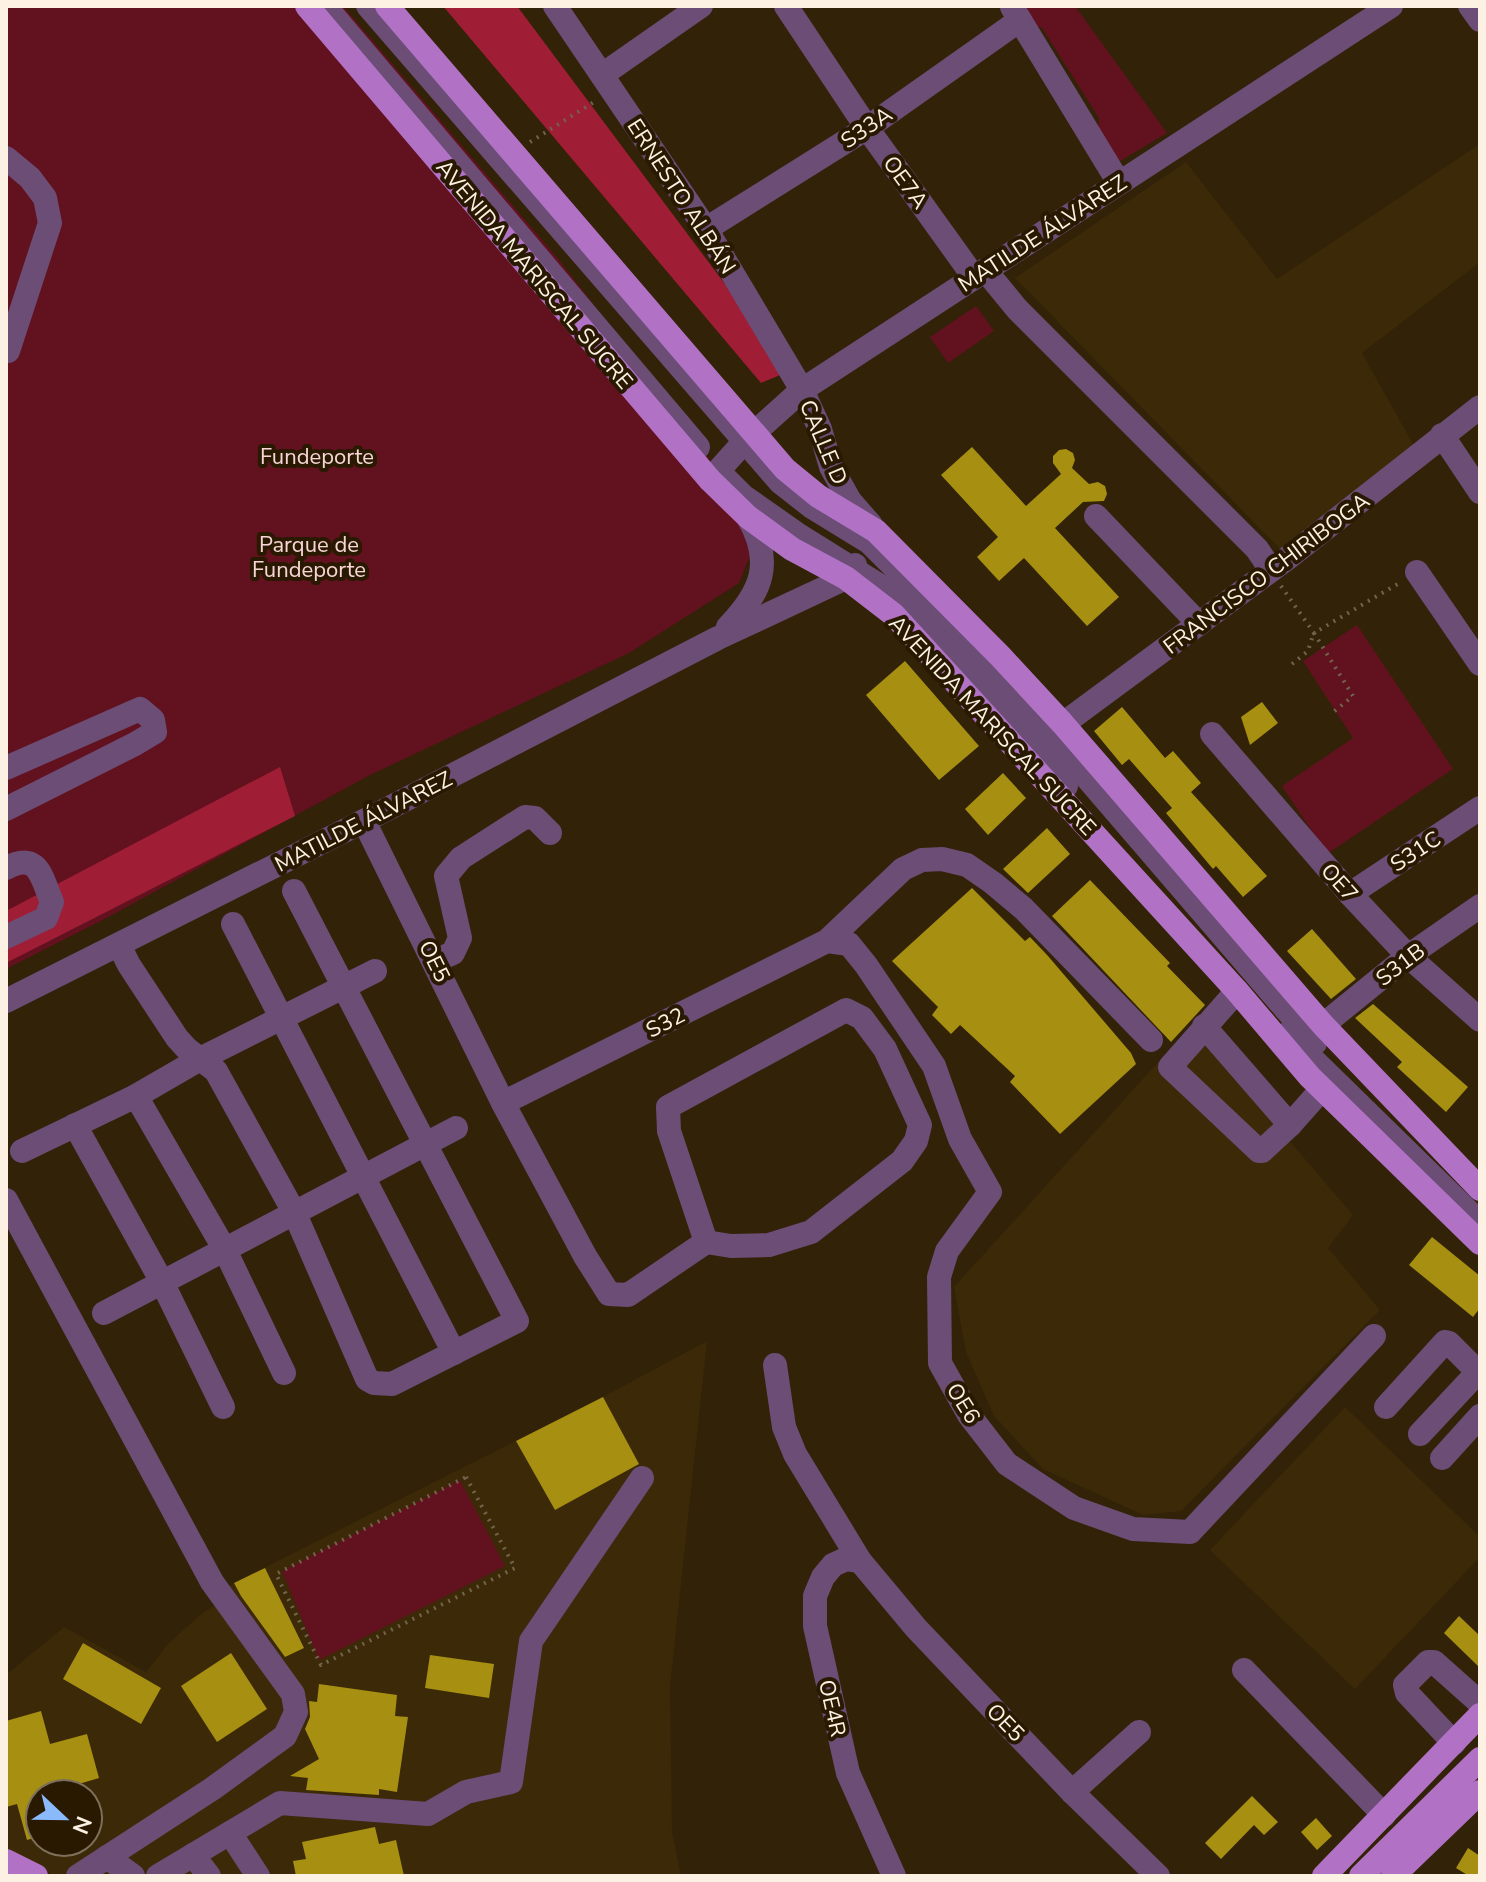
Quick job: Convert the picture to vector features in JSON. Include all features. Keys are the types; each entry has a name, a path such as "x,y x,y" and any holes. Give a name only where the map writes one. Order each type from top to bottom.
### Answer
{"main road":[{"name":"AVENIDA MARISCAL SUCRE","path":"307,6 748,517 792,549 850,573 894,615 1237,991 1322,1089 1480,1243"},
{"path":"387,6 513,152 749,438 818,496 873,536 1057,730 1323,1025 1480,1190"},
{"path":"1324,1876 1480,1715"},
{"path":"1361,1876 1480,1759"},
{"path":"1393,1876 1480,1792"},
{"path":"6,1861 36,1876"}],"street":[{"path":"325,6 713,475 850,573 901,599 1300,1048 1480,1223"},
{"path":"368,6 749,438"},
{"name":"ERNESTO ALBÁN","path":"555,6 706,229 802,390"},
{"path":"607,83 701,6"},
{"name":"OE7A","path":"786,6 867,128 979,274 1257,549 1271,570"},
{"name":"MATILDE ÁLVAREZ","path":"713,475 802,390 1391,6"},
{"path":"1470,6 1480,20"},
{"path":"1016,13 1119,183"},
{"name":"S33A","path":"706,229 867,128 1016,13"},
{"path":"6,158 30,178 45,198 50,223 8,351"},
{"name":"CALLE D","path":"802,390 820,429 831,467 873,536"},
{"name":"FRANCISCO CHIRIBOGA","path":"1057,730 1271,570 1480,407"},
{"path":"1442,435 1480,492"},
{"path":"1096,516 1199,624"},
{"name":"MATILDE ÁLVAREZ","path":"718,638 745,611 760,581 761,548 748,517"},
{"path":"850,573 873,536"},
{"path":"1417,572 1480,664"},
{"name":"MATILDE ÁLVAREZ","path":"6,1001 850,573"},
{"path":"6,768 140,709 153,720 155,732 6,809"},
{"path":"1057,730 1308,1036 1436,1165 1480,1190"},
{"name":"OE7","path":"1212,734 1350,894 1408,956 1475,1007"},
{"name":"S31C","path":"1350,894 1480,808"},
{"path":"435,961 453,953 460,938 446,876 461,858 525,817 535,818 550,833"},
{"name":"OE5","path":"364,821 503,1103 585,1256 609,1294 628,1295 706,1242"},
{"name":"S32","path":"503,1103 827,941 903,869 922,860 942,859 967,865 1024,909 1151,1040"},
{"path":"6,868 20,860 31,863 39,871 52,902 46,918 6,937"},
{"path":"119,945 160,1015 187,1049 216,1071 295,1214 367,1379 374,1383 392,1384 517,1321 294,891"},
{"name":"S31B","path":"1323,1025 1408,956 1480,906"},
{"path":"233,924 454,1353"},
{"name":"OE6","path":"827,941 849,944 934,1066 960,1139 990,1192 947,1251 939,1277 940,1363 969,1415 1007,1464 1074,1508 1133,1529 1190,1532 1374,1336"},
{"path":"22,1151 136,1096 200,1059 375,971"},
{"path":"1237,991 1170,1067 1259,1151 1266,1150 1322,1089"},
{"path":"846,1010 862,1018 885,1049 920,1125 916,1141 902,1161 811,1232 769,1245 731,1246 706,1242 669,1131 668,1107 846,1010"},
{"path":"1204,1026 1290,1125"},
{"path":"136,1096 225,1250 284,1373"},
{"path":"75,1125 162,1282 223,1407"},
{"path":"104,1313 456,1128"},
{"path":"6,1200 212,1582 293,1694 296,1712 285,1736 212,1789 78,1876"},
{"path":"1386,1407 1445,1342 1449,1343 1479,1372 1420,1434"},
{"name":"OE5","path":"775,1365 784,1427 795,1454 860,1561 916,1628 1072,1792 1158,1876"},
{"path":"1442,1458 1480,1416"},
{"path":"158,1876 280,1803 428,1814 466,1792 511,1782 531,1641 642,1478"},
{"name":"OE4R","path":"860,1561 846,1559 833,1565 823,1577 815,1596 815,1626 848,1773 894,1876"},
{"path":"1454,1743 1407,1693 1405,1685 1428,1662 1434,1662 1480,1703"},
{"path":"1244,1670 1384,1815"},
{"path":"1072,1792 1139,1732"},
{"path":"230,1833 258,1876"},
{"path":"193,1855 209,1876"},
{"path":"107,1857 133,1876"}],"path":[{"path":"513,152 607,83"},
{"path":"1271,570 1353,696 1331,714"},
{"path":"1292,664 1308,651 1314,633 1417,572"},
{"path":"466,1477 515,1568 380,1636 321,1665 276,1574 466,1477"}],"shaded area":[{"path":"443,6 517,6 790,371 761,383"},
{"path":"1480,144 1480,262 1362,353 1418,453 1286,555 1015,278 1186,162 1277,279"},
{"path":"280,767 295,816 6,963 6,911"},
{"path":"1191,1026 1353,1215 1328,1248 1380,1310 1181,1511 1143,1515 1043,1469 994,1416 966,1352 954,1287"},
{"path":"707,1341 670,1686 672,1832 681,1876 55,1876 6,1848 6,1675 64,1627 146,1672 168,1644 221,1601 228,1587 603,1397"},
{"path":"1345,1407 1480,1537 1480,1557 1355,1689 1210,1550"}],"green space":[{"name":"Fundeporte","path":"6,6 343,6 559,260 694,435 739,507 754,546 739,583 629,653 370,775 6,969"},
{"path":"1000,6 1075,6 1167,133 1112,166 1097,141 1099,118 1042,28 1007,17"},
{"path":"976,306 994,331 948,363 930,337"},
{"path":"1357,625 1453,769 1327,854 1282,786 1353,738 1303,661"},
{"path":"460,1480 505,1566 319,1660 282,1571"}],"building":[{"path":"972,447 1026,506 1061,474 1053,463 1053,456 1059,450 1066,449 1073,453 1075,460 1072,468 1089,484 1098,482 1105,486 1107,494 1104,501 1083,502 1055,528 1119,597 1087,626 1024,558 999,581 977,557 998,537 941,475"},
{"path":"905,661 979,746 939,780 866,695"},
{"path":"1262,702 1278,723 1250,745 1241,717"},
{"path":"1122,707 1165,758 1173,751 1201,783 1191,792 1267,876 1243,897 1216,866 1213,869 1166,813 1172,808 1129,759 1122,765 1094,731"},
{"path":"1003,773 1026,798 988,835 965,809"},
{"path":"1047,828 1070,854 1028,893 1003,869"},
{"path":"1090,880 1170,963 1167,966 1205,1005 1171,1042 1052,916"},
{"path":"972,888 1025,941 1030,937 1048,956 1131,1053 1136,1064 1060,1134 1010,1082 1015,1076 960,1025 951,1034 932,1015 938,1007 892,961"},
{"path":"1312,929 1356,979 1331,999 1287,951"},
{"path":"1373,1004 1468,1087 1446,1112 1397,1067 1402,1062 1355,1018"},
{"path":"1432,1237 1480,1276 1480,1308 1473,1317 1409,1265"},
{"path":"603,1397 639,1464 555,1510 516,1441"},
{"path":"265,1568 304,1648 285,1657 234,1583"},
{"path":"1459,1616 1480,1636 1480,1668 1444,1633"},
{"path":"83,1643 161,1688 141,1724 63,1679"},
{"path":"231,1653 267,1709 217,1742 181,1686"},
{"path":"430,1655 494,1664 489,1698 425,1688"},
{"path":"319,1684 397,1695 395,1716 408,1717 397,1792 379,1789 379,1795 306,1790 308,1778 290,1776 319,1759 305,1729 310,1717 309,1701 317,1702"},
{"path":"41,1711 50,1744 87,1734 99,1778 24,1778 24,1829 17,1804 6,1807 6,1721"},
{"path":"1252,1796 1278,1822 1264,1835 1254,1825 1221,1859 1205,1843"},
{"path":"1316,1818 1332,1836 1317,1850 1301,1832"},
{"path":"375,1827 379,1844 396,1840 404,1876 296,1876 293,1861 306,1859 302,1842"},
{"path":"1468,1848 1480,1856 1480,1876 1469,1876 1456,1868"}],"park label":[{"name":"Parque de Fundeporte","path":"309,556"}]}
